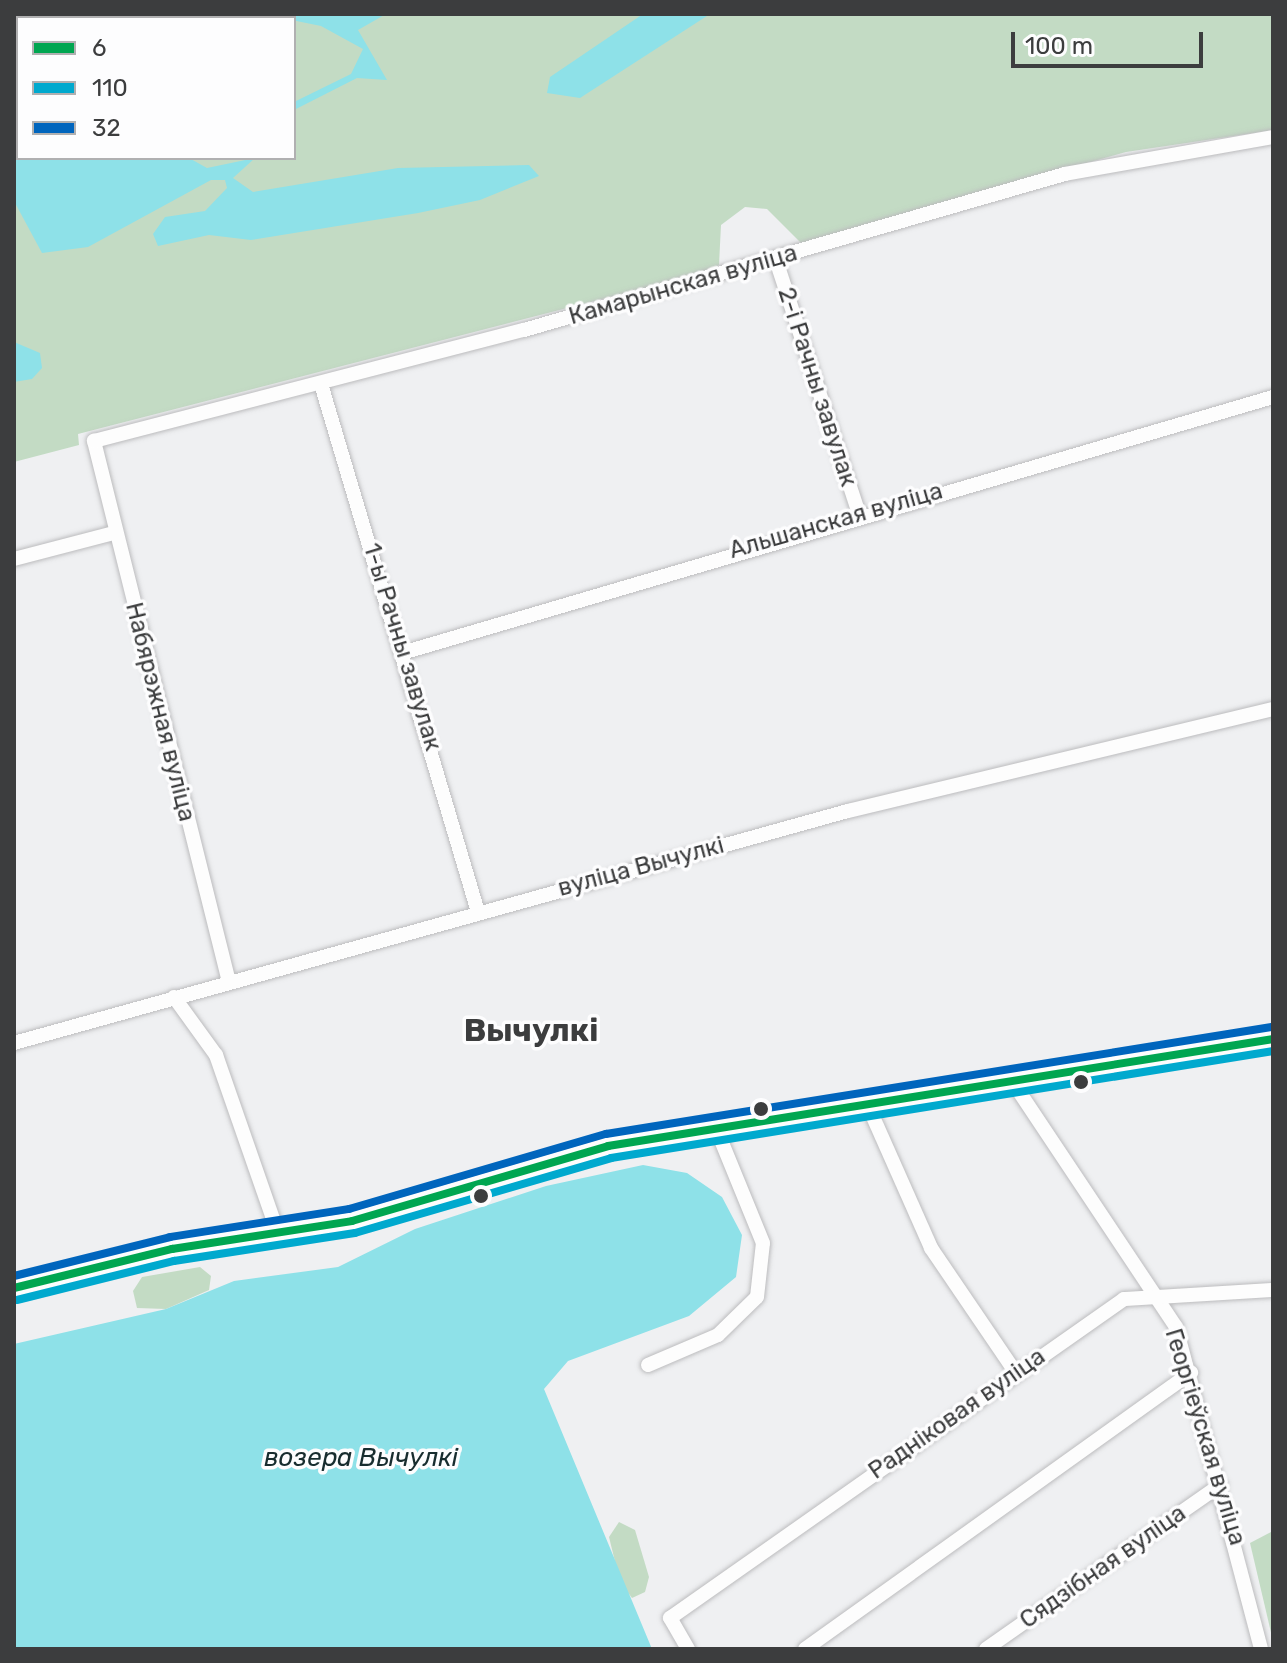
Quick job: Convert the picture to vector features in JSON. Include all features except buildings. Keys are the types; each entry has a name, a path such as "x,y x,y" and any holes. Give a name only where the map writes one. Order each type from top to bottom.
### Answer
{"street":[{"name":"Камарынская вуліца","path":"94,441 321,384 776,260 1065,174 1273,137"},
{"name":"2-і Рачны завулак","path":"776,260 859,514"},
{"name":"1-ы Рачны завулак","path":"321,384 478,912"},
{"name":"Альшанская вуліца","path":"402,653 859,514 1273,397"},
{"name":"Набярэжная вуліца","path":"94,441 114,533 229,982"},
{"path":"14,559 114,533"},
{"name":"вуліца Вычулкі","path":"14,1043 848,811 1273,709"},
{"path":"174,997 216,1055 279,1236"},
{"path":"14,1288 172,1249 279,1236 508,1170 866,1101 1273,1039"},
{"name":"Георгіеўская вуліца","path":"1010,1078 1158,1301 1191,1373 1261,1649"},
{"path":"866,1101 931,1248 1016,1373"},
{"path":"648,1365 718,1335 757,1297 763,1243 717,1130"},
{"name":"Радніковая вуліца","path":"688,1649 670,1618 1124,1299 1158,1301 1273,1290"},
{"path":"805,1649 1191,1373"},
{"name":"Сядзібная вуліца","path":"986,1649 1220,1485"}],"green space":[{"path":"14,14 1273,14 1273,130 1126,152 801,243 767,209 745,207 721,225 719,265 707,272 78,434 79,445 14,462"},
{"path":"200,1267 211,1276 209,1290 166,1309 137,1308 133,1291 142,1277"},
{"path":"619,1522 635,1530 649,1577 645,1592 632,1598 620,1582 609,1537"},
{"path":"1273,1531 1273,1641 1250,1543"}],"water":[{"path":"262,14 386,14 358,30 387,80 357,78 296,109 296,101 351,74 363,49 321,26 296,21 296,16"},
{"path":"643,14 710,14 580,98 547,93 550,77"},
{"path":"16,142 16,160 193,160 207,168 253,160 233,178 253,192 398,168 529,165 539,176 480,200 418,213 251,240 209,235 158,246 153,234 165,217 205,211 227,188 225,180 211,180 88,247 42,253 14,201"},
{"path":"14,342 40,353 42,368 32,379 14,382"},
{"name":"возера Вычулкі","path":"643,1165 687,1173 722,1197 742,1235 736,1277 689,1316 568,1361 544,1389 652,1649 14,1649 14,1344 166,1309 234,1281 338,1267 415,1229 546,1186"}],"transit line":[{"name":"32","path":"14,1276 170,1237 349,1209 606,1134 1271,1027"},
{"name":"6","path":"14,1288 172,1249 352,1221 608,1146 1273,1039"},
{"name":"110","path":"17,1300 174,1261 355,1233 611,1158 1273,1051"}],"district":[{"name":"Вычулкі","path":"531,1030"}]}
